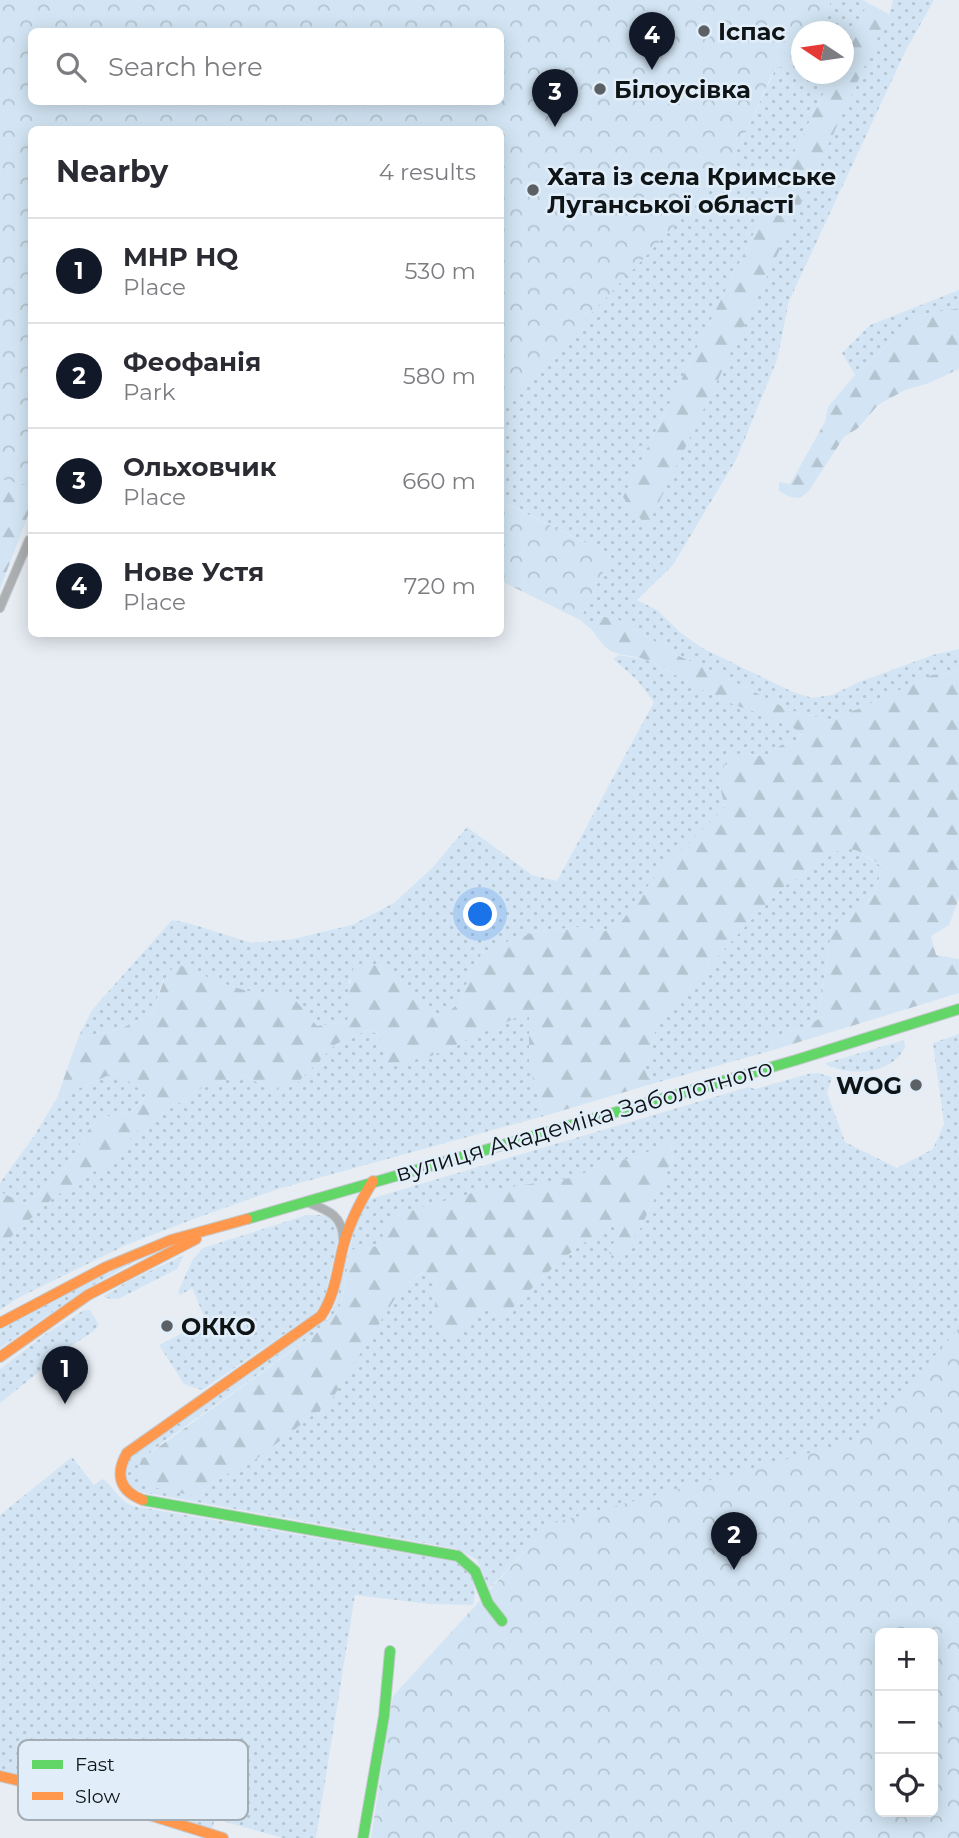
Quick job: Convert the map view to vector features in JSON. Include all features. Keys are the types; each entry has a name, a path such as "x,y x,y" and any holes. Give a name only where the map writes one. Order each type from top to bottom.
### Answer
{"main road":[{"name":"вулиця Академіка Заболотного","path":"0,1323 64,1288 139,1252 172,1240 796,1060 959,1009"},
{"path":"373,1181 356,1208 331,1299 321,1316 127,1453 119,1464 118,1476 129,1494 140,1499 457,1556 470,1562 475,1569 488,1603 502,1622"},
{"name":"вулиця Академіка Заболотного","path":"0,1356 88,1295 209,1231"},
{"path":"363,1838 384,1716 390,1651"},
{"path":"0,1776 18,1780"},
{"path":"166,1820 223,1838"}],"street":[{"path":"0,608 28,542"},
{"path":"305,1201 328,1211 340,1221 343,1229 343,1249"}],"green space":[{"path":"0,0 832,0 820,21 791,21 791,60 788,66 775,68 718,192 709,190 504,405 504,126 28,126 28,485 0,479"},
{"path":"832,0 863,0 868,3 854,32 854,21 820,21"},
{"path":"893,0 934,0 906,50 789,301 777,360 737,458 673,565 637,600 657,610 682,634 704,649 793,692 812,698 832,695 859,682 933,655 959,649 959,671 932,675 861,708 827,720 789,710 679,656 619,620 600,616 593,631 580,620 611,555 504,502 504,404 709,190 718,191 776,68 788,66 791,60 791,84 828,84 623,497 851,84 854,84 854,78 889,15"},
{"path":"868,3 889,14 647,527 623,497 828,84 854,84 854,32"},
{"path":"959,290 959,308 918,316 855,375 842,353 870,325"},
{"path":"959,308 959,369 929,383 905,390 878,405 858,428 844,437 808,492 800,498 790,497 779,491 779,482 790,484 825,422 828,407 855,375 918,316"},
{"path":"0,427 28,457 28,515 0,589"},
{"path":"504,503 611,555 580,620 504,582"},
{"path":"600,616 619,620 679,656 789,710 827,720 861,708 932,675 959,671 959,898 949,925 931,936 936,955 959,959 959,993 770,1051 772,1037 804,1028 822,1017 820,1007 832,927 866,903 876,887 881,865 858,851 843,847 779,890 658,1021 645,1070 655,1083 544,1116 529,1065 529,1012 431,1056 387,1066 379,1034 368,1030 336,1044 295,1085 274,1090 242,1075 202,1088 140,1128 106,1164 54,1197 0,1247 0,1192 26,1204 71,1160 89,1129 102,1117 131,1113 147,1095 116,1072 57,1098 78,1038 120,1029 152,1014 164,980 176,963 221,983 264,996 292,996 317,1026 347,1022 354,967 379,965 423,1009 443,1017 461,1001 469,976 482,953 539,931 581,927 614,932 655,876 725,807 718,779 730,753 765,756 781,745 796,741 802,733 782,722 718,698 651,662 613,652 593,631"},
{"path":"619,655 648,660 716,697 767,715 802,732 796,741 781,745 765,756 749,754 718,779 725,807 614,932 581,927 539,931 482,953 469,976 461,1001 443,1017 423,1009 379,965 349,980 351,1005 347,1022 317,1026 292,996 264,996 221,983 163,980 152,1014 120,1029 78,1038 92,1010 172,920 252,943 293,939 352,925 394,903 432,868 467,827 532,875 557,881 654,702 636,679 613,659"},
{"path":"843,847 858,851 881,866 872,896 859,909 832,927 820,1006 823,1016 804,1028 772,1037 770,1051 655,1083 645,1070 658,1021 779,890"},
{"path":"529,1011 529,1065 544,1116 278,1189 199,1217 126,1245 18,1298 0,1310 0,1247 54,1197 106,1164 140,1128 202,1088 242,1075 274,1090 295,1085 336,1043 368,1030 431,1056"},
{"path":"959,1034 959,1333 862,1443 551,1524 489,1589 477,1560 458,1549 141,1492 127,1482 124,1473 131,1457 328,1319 336,1302 358,1216 366,1203 373,1198 748,1087 755,1089 817,1073 832,1077 827,1093 845,1142 897,1168 933,1149 944,1124 933,1043","holes":["670,1141 673,1160 639,1231 609,1253 624,1221 589,1239 557,1264 501,1321 486,1307 432,1326 437,1288 425,1271 401,1289 350,1367 222,1477 194,1496 137,1470 142,1459 166,1440 329,1324 342,1302 350,1250 381,1246 386,1222 404,1212 577,1177 604,1163 638,1157"]},
{"path":"904,1040 905,1047 899,1056 891,1063 871,1071 848,1071 826,1063"},
{"path":"116,1072 147,1094 131,1113 102,1117 89,1129 71,1160 26,1204 0,1192 0,1183 57,1098"},
{"path":"670,1140 673,1160 639,1231 616,1258 609,1253 623,1222 572,1251 501,1321 486,1307 454,1336 432,1326 437,1288 424,1271 401,1289 330,1402 255,1460 222,1477 194,1496 152,1487 142,1481 137,1470 142,1459 329,1324 342,1302 350,1250 380,1246 386,1222 404,1212 476,1192 577,1177 604,1163 638,1157"},
{"path":"307,1215 327,1216 340,1231 324,1300 315,1313 202,1390 184,1384 159,1345 206,1321 192,1288 180,1295 178,1292 193,1259 203,1248"},
{"path":"184,1255 177,1269 118,1299 105,1298 104,1296 129,1281"},
{"path":"137,1260 83,1291 0,1348 0,1330 77,1287"},
{"path":"84,1310 90,1310 99,1325 94,1331 0,1403 0,1369 47,1333"},
{"path":"959,1328 959,1838 371,1838 393,1696 550,1524 861,1439"},
{"path":"72,1457 94,1485 102,1479 133,1506 457,1562 468,1570 473,1580 473,1605 430,1604 355,1595 316,1838 283,1838 219,1820 248,1820 248,1740 18,1740 18,1777 0,1772 0,1515"},
{"path":"179,1820 215,1820 212,1829"}],"traffic: fast":[{"path":"247,1219 796,1060 959,1009"},
{"path":"143,1500 458,1556 475,1571 488,1603 502,1621"},
{"path":"363,1838 384,1716 390,1651"}],"traffic: slow":[{"path":"143,1500 124,1487 120,1475 127,1453 321,1316 333,1291 348,1230 373,1181"},
{"path":"0,1323 106,1267 171,1240 247,1219"},
{"path":"0,1357 88,1295 196,1239"},
{"path":"0,1776 18,1780"},
{"path":"166,1820 223,1838"}],"place":[{"name":"Іспас","path":"704,31"},
{"name":"Нове Устя","path":"652,70"},
{"name":"Білоусівка","path":"600,89"},
{"name":"Ольховчик","path":"555,127"},
{"name":"Хата iз села Кримське Луганської області","path":"533,190"},
{"name":"WOG","path":"916,1085"},
{"name":"ОККО","path":"167,1326"},
{"name":"MHP HQ","path":"65,1404"},
{"name":"Феофанія","path":"734,1570"}]}
